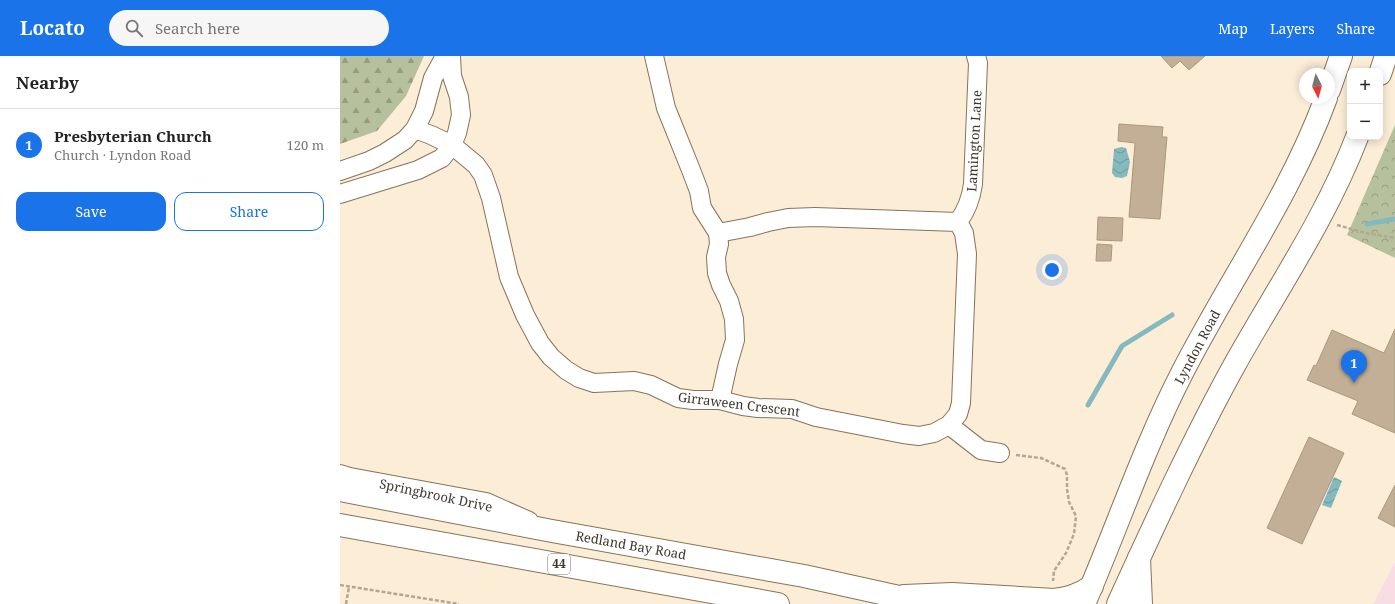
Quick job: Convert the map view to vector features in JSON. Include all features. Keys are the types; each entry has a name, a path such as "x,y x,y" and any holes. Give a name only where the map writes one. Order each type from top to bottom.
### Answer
{"main road":[{"path":"1335,73 1341,56"},
{"path":"1382,68 1386,56"},
{"name":"Lyndon Road","path":"1088,595 1156,428 1172,394 1220,305 1276,207 1303,153 1323,104"},
{"path":"1118,604 1178,475 1221,390 1318,220 1355,140"},
{"name":"Redland Bay Road","path":"340,490 552,531 804,576 899,597 922,604"},
{"name":"44","path":"340,525 778,604"},
{"path":"1139,558 1141,604"},
{"path":"899,597 952,594 1054,600 1080,594 1088,595"}],"street":[{"path":"340,170 370,161 385,153 404,140 415,129 424,111 434,78 445,56"},
{"path":"340,194 418,170 442,158 452,145 457,133 460,115 459,97 452,76 451,56"},
{"path":"654,56 666,108 699,191 702,208 718,233 719,244 716,257 716,273 729,301 734,319 735,340 720,400"},
{"name":"Lamington Lane","path":"958,222 970,204 973,184 978,63 976,56"},
{"name":"Girraween Crescent","path":"415,129 452,145 471,160 483,175 491,198 509,277 525,315 540,343 550,357 579,378 594,383 634,381 652,385 678,398 693,400 720,400 758,408 792,409 816,417 903,434 919,436 934,433 949,425"},
{"path":"718,233 750,228 768,222 788,218 815,217 958,222 964,233 968,254 961,403 958,414 949,425 981,450 1000,454"},
{"name":"Springbrook Drive","path":"340,474 486,502 552,531"}],"path":[{"path":"1318,220 1366,234 1395,238"},
{"path":"1000,454 1041,458 1065,469 1069,502 1076,516 1074,534 1066,553 1054,571 1053,585"},
{"path":"340,585 459,604"},
{"path":"346,604 349,587"}],"shaded area":[{"path":"1395,562 1395,604 1373,604"}],"green space":[{"path":"340,56 424,56 406,96 377,131 340,144"},
{"path":"1395,125 1395,258 1347,235"}],"water":[{"path":"1121,147 1126,148 1130,162 1127,176 1122,178 1115,177 1112,173 1114,149"},
{"path":"1334,477 1342,481 1331,508 1322,505"}],"building":[{"path":"1161,56 1205,56 1189,70 1180,61 1172,68"},
{"path":"1119,124 1163,127 1162,137 1167,137 1160,219 1129,217 1135,143 1118,141"},
{"path":"1098,217 1123,218 1122,241 1097,240"},
{"path":"1097,244 1112,245 1111,261 1096,261"},
{"path":"1395,329 1395,433 1352,414 1358,401 1307,380 1314,365 1316,366 1332,330 1384,353"},
{"path":"1309,437 1344,453 1302,544 1267,528"},
{"path":"1395,485 1395,527 1378,518"}],"waterway":[{"path":"1367,224 1395,219"},
{"path":"1088,405 1122,346 1172,315"}],"place":[{"name":"Presbyterian Church","path":"1354,383"}]}
